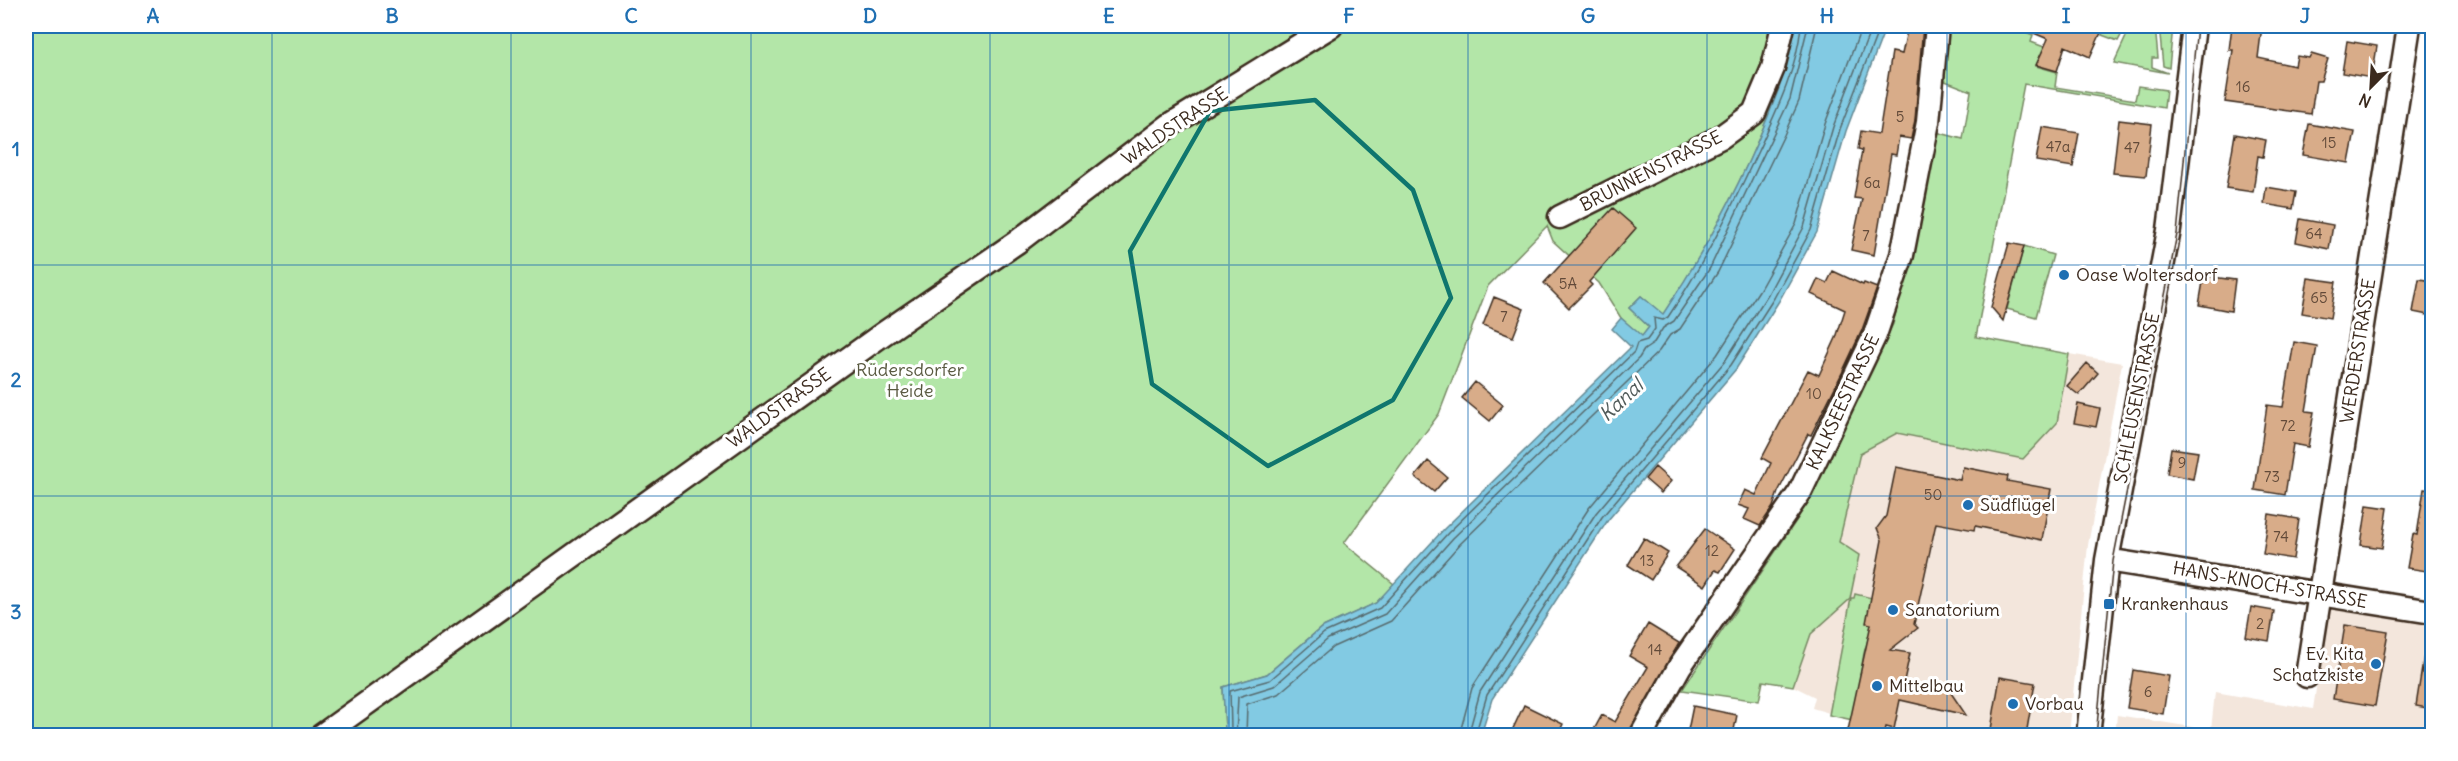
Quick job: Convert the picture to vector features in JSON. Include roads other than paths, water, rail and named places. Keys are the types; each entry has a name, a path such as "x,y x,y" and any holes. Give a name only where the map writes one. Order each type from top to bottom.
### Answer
{"street":[{"name":"WALDSTRASSE","path":"321,735 883,334 1017,242 1170,125 1331,26"},
{"name":"BRUNNENSTRASSE","path":"1560,217 1721,137 1754,113 1773,68 1783,26"},
{"name":"KALKSEESTRASSE","path":"1641,735 1680,666 1800,492 1875,335 1902,255 1928,122 1937,26"},
{"name":"SCHLEUSENSTRASSE","path":"2088,735 2106,560 2169,231 2194,26"},
{"name":"WERDERSTRASSE","path":"2307,676 2409,26"},
{"name":"HANS-KNOCH-STRASSE","path":"2106,560 2433,612"}],"water":[{"name":"Kanal","path":"1795,26 1886,26 1846,131 1817,232 1779,301 1736,369 1608,520 1492,699 1481,735 1220,736 1225,729 1223,687 1267,674 1321,628 1376,603 1444,529 1631,347 1612,329 1621,318 1642,336 1649,327 1629,308 1641,296 1663,314 1711,236 1752,153 1779,88"}],"tram line":[{"path":"2096,736 2113,561 2177,234 2197,26"}],"place":[{"name":"Oase Woltersdorf","path":"2064,275"},
{"name":"Südflügel","path":"1968,505"},
{"name":"Krankenhaus","path":"2109,604"},
{"name":"Sanatorium","path":"1893,610"},
{"name":"Ev. Kita Schatzkiste","path":"2376,664"},
{"name":"Mittelbau","path":"1877,686"},
{"name":"Vorbau","path":"2013,704"}],"park label":[{"name":"Rüdersdorfer Heide","path":"910,380"}]}
